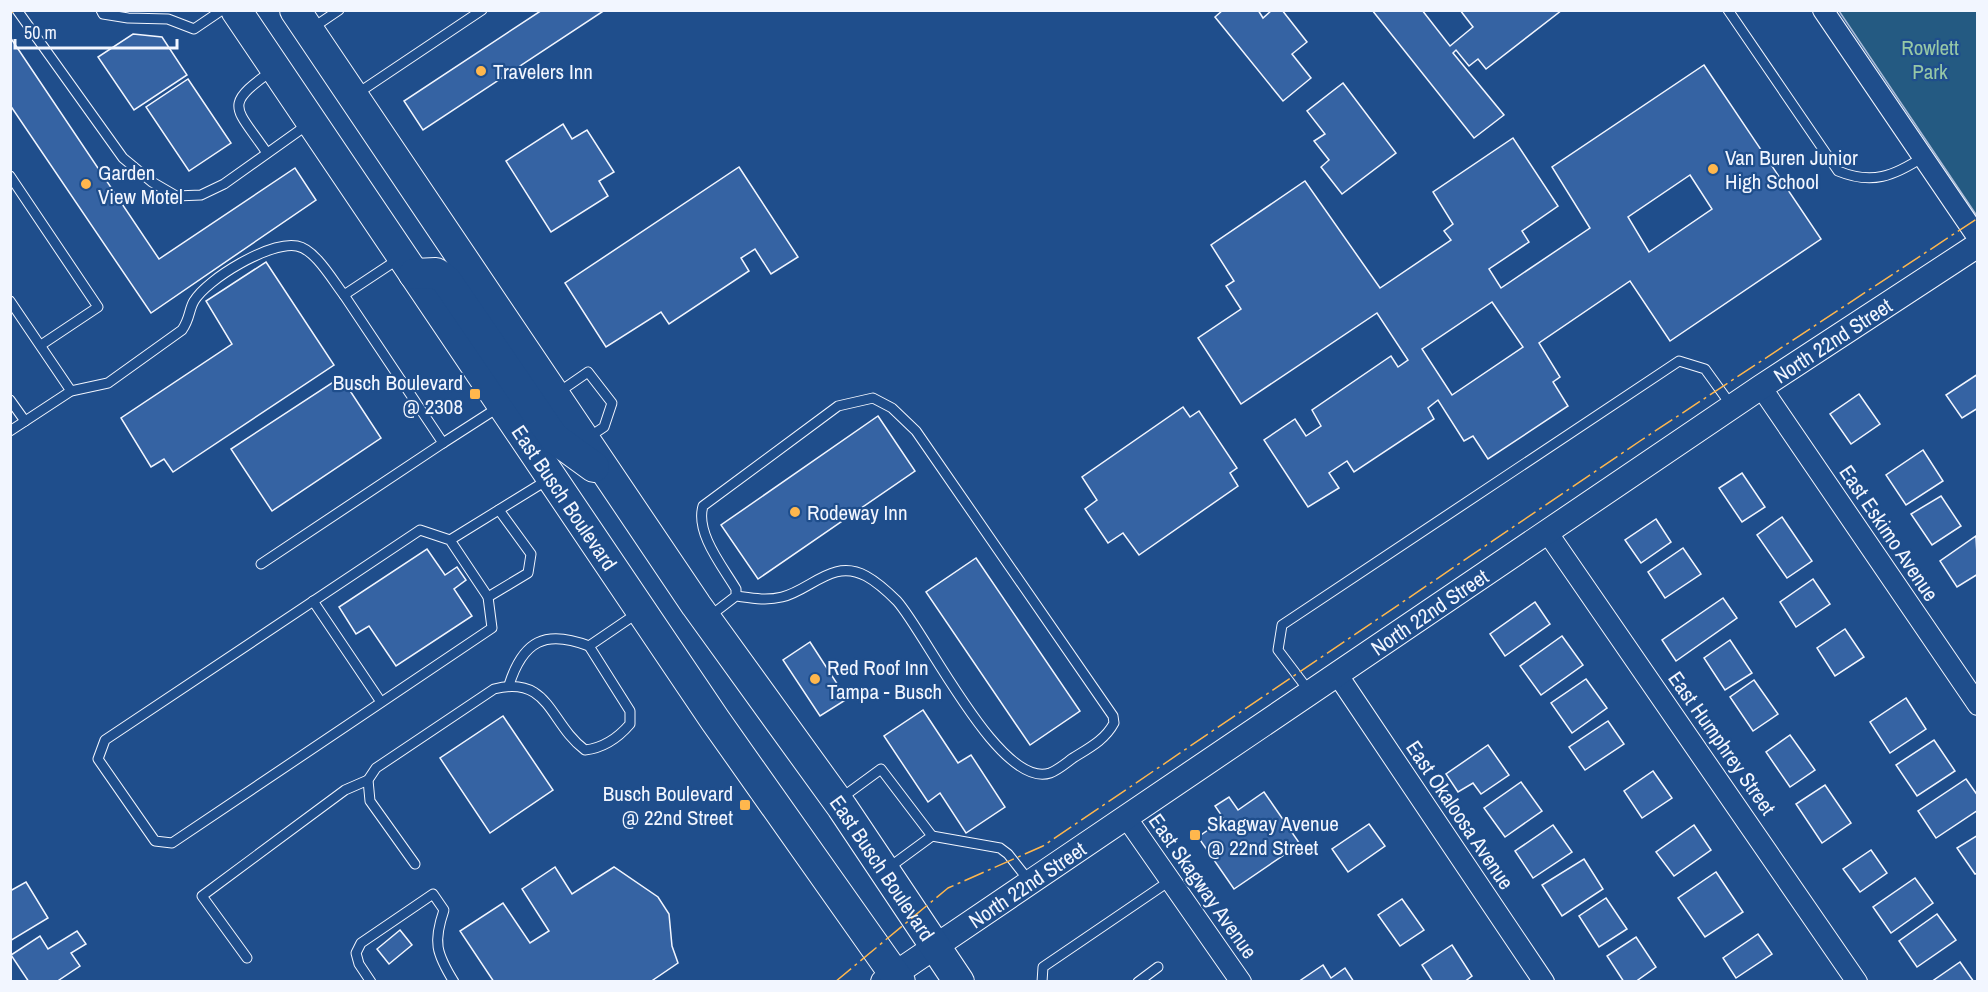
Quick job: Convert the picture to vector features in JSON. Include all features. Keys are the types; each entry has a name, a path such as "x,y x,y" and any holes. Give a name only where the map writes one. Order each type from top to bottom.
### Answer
{"main road":[{"name":"East Busch Boulevard","path":"236,10 715,720 893,979"},
{"name":"East Busch Boulevard","path":"302,21 706,620 837,800 959,981"},
{"path":"408,265 436,273 446,280 554,438 611,479"}],"street":[{"path":"1823,10 1977,238"},
{"name":"North 22nd Street","path":"893,979 936,946 1337,674 1761,387 1977,245"},
{"name":"East Eskimo Avenue","path":"1761,387 1977,705"},
{"name":"East Humphrey Street","path":"1547,532 1857,981"},
{"name":"East Okaloosa Avenue","path":"1337,674 1544,981"},
{"name":"East Skagway Avenue","path":"1126,818 1172,880 1241,981"}],"lane":[{"path":"17,10 123,158 152,182 176,196 201,195 224,184 312,123"},
{"path":"100,10 103,14 128,18 168,19 194,29 222,10"},
{"path":"302,21 339,10"},
{"path":"353,96 482,10"},
{"path":"1728,10 1838,171 1857,177 1888,177 1923,157"},
{"path":"267,153 240,113 238,100 245,90 275,69"},
{"path":"10,176 98,307 40,345"},
{"path":"10,431 71,391 108,383 182,330 190,319 192,302 205,288 258,253 278,246 298,246 320,262 443,443"},
{"path":"344,295 408,265"},
{"path":"10,301 71,391"},
{"path":"1310,693 1278,650 1282,625 1679,361 1705,369 1733,406"},
{"path":"555,395 588,372 612,403 604,427 585,440"},
{"path":"706,620 736,596 768,600 784,597 833,572 845,569 864,575 899,603 981,729 1017,765 1036,773 1049,773 1101,741 1114,723 1113,716 916,431 892,408 873,398 838,406 703,506 700,514 703,528 736,589 736,596"},
{"path":"10,400 25,421"},
{"path":"261,564 502,405"},
{"path":"450,540 551,477"},
{"path":"488,597 528,573 531,554 499,510"},
{"path":"420,530 450,540 488,597 492,628 172,843 155,841 98,759 105,740 420,530"},
{"path":"313,601 381,702"},
{"path":"589,646 641,610"},
{"path":"248,958 202,896 345,790 368,780 376,768 494,689 509,685 528,687 543,698 573,741 585,750 598,749 621,734 630,724 630,711 589,646 572,639 549,638 531,648 517,661 509,685"},
{"path":"837,800 881,770 932,837 1000,848 1008,854 1030,882"},
{"path":"368,780 370,801 414,864"},
{"path":"885,871 932,837"},
{"path":"1042,981 1043,967 1172,880"},
{"path":"370,981 359,964 356,953 361,943 433,894 444,910 437,931 437,950 454,981"},
{"path":"1138,981 1158,967"}],"green space":[{"name":"Rowlett Park","path":"1839,11 1977,11 1977,216"}],"building":[{"name":"Travelers Inn","path":"542,10 605,10 423,130 404,101"},
{"path":"1223,10 1258,10 1263,18 1272,10 1282,10 1307,42 1292,54 1311,78 1283,101 1215,17"},
{"path":"1372,10 1422,10 1450,46 1473,27 1460,10 1562,10 1486,69 1478,59 1469,66 1456,50 1453,53 1504,115 1474,138"},
{"path":"133,34 162,37 187,75 134,110 98,57"},
{"name":"Garden View Motel","path":"10,37 159,259 295,168 316,200 151,313 10,105"},
{"path":"1704,65 1821,239 1670,341 1630,281 1539,343 1560,377 1553,382 1568,406 1488,459 1473,436 1464,441 1438,400 1428,408 1434,419 1354,472 1347,461 1329,473 1339,488 1308,507 1264,440 1295,419 1306,436 1321,426 1312,410 1391,356 1398,367 1408,360 1377,313 1241,404 1198,338 1241,309 1226,286 1234,281 1211,245 1305,181 1380,288 1451,240 1444,231 1453,224 1433,192 1513,138 1558,206 1522,231 1529,242 1489,269 1501,288 1590,228 1552,167","holes":["1690,175 1712,209 1649,252 1628,217","1492,302 1523,347 1452,395 1422,349"]},
{"path":"188,79 231,143 189,171 146,107"},
{"path":"1343,83 1396,153 1342,194 1321,167 1329,160 1314,141 1325,134 1307,111"},
{"path":"563,124 572,139 587,130 614,172 599,181 608,196 551,232 506,161"},
{"path":"739,167 798,257 771,274 755,249 741,258 749,271 669,324 661,312 606,347 565,283"},
{"path":"266,262 334,365 173,472 164,459 151,467 121,418 232,344 206,301"},
{"path":"1978,374 1978,408 1962,418 1946,395"},
{"path":"341,377 381,438 272,511 231,449"},
{"path":"1859,394 1880,424 1851,444 1830,414"},
{"path":"1183,407 1190,417 1199,411 1237,468 1230,473 1238,486 1139,555 1123,533 1108,543 1085,509 1097,500 1082,477"},
{"path":"878,416 915,471 758,579 721,525"},
{"path":"1923,450 1943,481 1906,505 1886,475"},
{"path":"1742,473 1765,507 1742,522 1719,488"},
{"path":"1941,496 1961,526 1932,545 1911,514"},
{"path":"1782,517 1812,561 1787,578 1757,535"},
{"path":"1656,519 1671,542 1641,563 1625,540"},
{"path":"1976,536 1978,574 1957,587 1940,561"},
{"path":"1683,548 1701,574 1665,598 1648,572"},
{"path":"427,549 445,575 457,567 466,580 454,589 472,616 396,666 369,626 356,634 339,607"},
{"path":"976,558 1080,711 1030,745 926,592"},
{"path":"1813,579 1830,604 1796,627 1780,602"},
{"path":"1723,598 1737,618 1676,661 1662,640"},
{"path":"1535,602 1550,624 1505,656 1490,634"},
{"path":"1845,629 1864,657 1835,676 1817,648"},
{"path":"1562,636 1583,665 1541,695 1520,666"},
{"path":"1730,640 1752,673 1725,690 1704,658"},
{"name":"Red Roof Inn Tampa - Busch","path":"810,642 847,699 820,716 783,660"},
{"path":"1586,679 1607,708 1572,733 1551,703"},
{"path":"1754,680 1778,714 1753,731 1730,697"},
{"path":"1906,698 1926,729 1890,753 1870,722"},
{"path":"923,710 958,763 971,755 1005,807 966,833 940,793 928,802 884,736"},
{"path":"503,716 553,790 490,833 440,758"},
{"path":"1608,721 1624,744 1585,770 1569,747"},
{"path":"1790,735 1815,770 1790,787 1766,752"},
{"path":"1934,740 1955,771 1917,796 1896,765"},
{"path":"1488,745 1509,775 1481,794 1473,783 1458,792 1446,774"},
{"path":"1653,771 1672,798 1642,818 1624,791"},
{"path":"1966,779 1978,796 1978,810 1936,838 1918,811"},
{"path":"1521,782 1542,811 1505,837 1484,808"},
{"path":"1825,785 1851,823 1822,843 1796,804"},
{"path":"1264,792 1300,844 1234,889 1198,837 1224,819 1215,806 1229,797 1238,810"},
{"path":"1369,824 1385,846 1348,872 1332,849"},
{"path":"1553,825 1572,852 1533,878 1515,851"},
{"path":"1694,825 1711,850 1674,876 1656,852"},
{"path":"1978,835 1978,873 1975,874 1957,848"},
{"path":"1871,850 1887,873 1860,892 1843,869"},
{"path":"1584,859 1603,889 1562,916 1542,885"},
{"path":"555,867 572,894 614,867 658,897 669,914 672,946 678,963 650,982 494,982 460,931 503,903 530,943 549,931 522,889"},
{"path":"1716,872 1743,912 1705,937 1678,898"},
{"path":"1915,878 1933,903 1891,933 1873,907"},
{"path":"26,882 48,918 10,941 10,891"},
{"path":"1606,898 1627,929 1599,947 1579,916"},
{"path":"1402,899 1424,930 1400,946 1378,915"},
{"path":"1937,914 1956,940 1917,967 1899,941"},
{"path":"400,930 412,945 389,964 377,949"},
{"path":"77,931 86,944 71,953 80,966 56,982 29,982 11,955 40,936 48,949"},
{"path":"1758,934 1772,954 1736,978 1723,958"},
{"path":"1636,937 1656,967 1635,982 1624,982 1607,956"},
{"path":"1452,945 1472,976 1464,982 1433,982 1422,965"},
{"path":"1960,962 1974,982 1931,982"},
{"path":"1323,965 1331,978 1345,968 1354,982 1298,982"}],"power":[{"path":"10,14 15,10"},
{"path":"835,982 948,888 1043,846 1640,441 1978,218"}],"place":[{"name":"Travelers Inn","path":"481,71"},
{"name":"Van Buren Junior High School","path":"1713,169"},
{"name":"Garden View Motel","path":"86,184"},
{"name":"Busch Boulevard @ 2308","path":"475,394"},
{"name":"Rodeway Inn","path":"795,512"},
{"name":"Red Roof Inn Tampa - Busch","path":"815,679"},
{"name":"Busch Boulevard @ 22nd Street","path":"745,805"},
{"name":"Skagway Avenue @ 22nd Street","path":"1195,835"}]}
